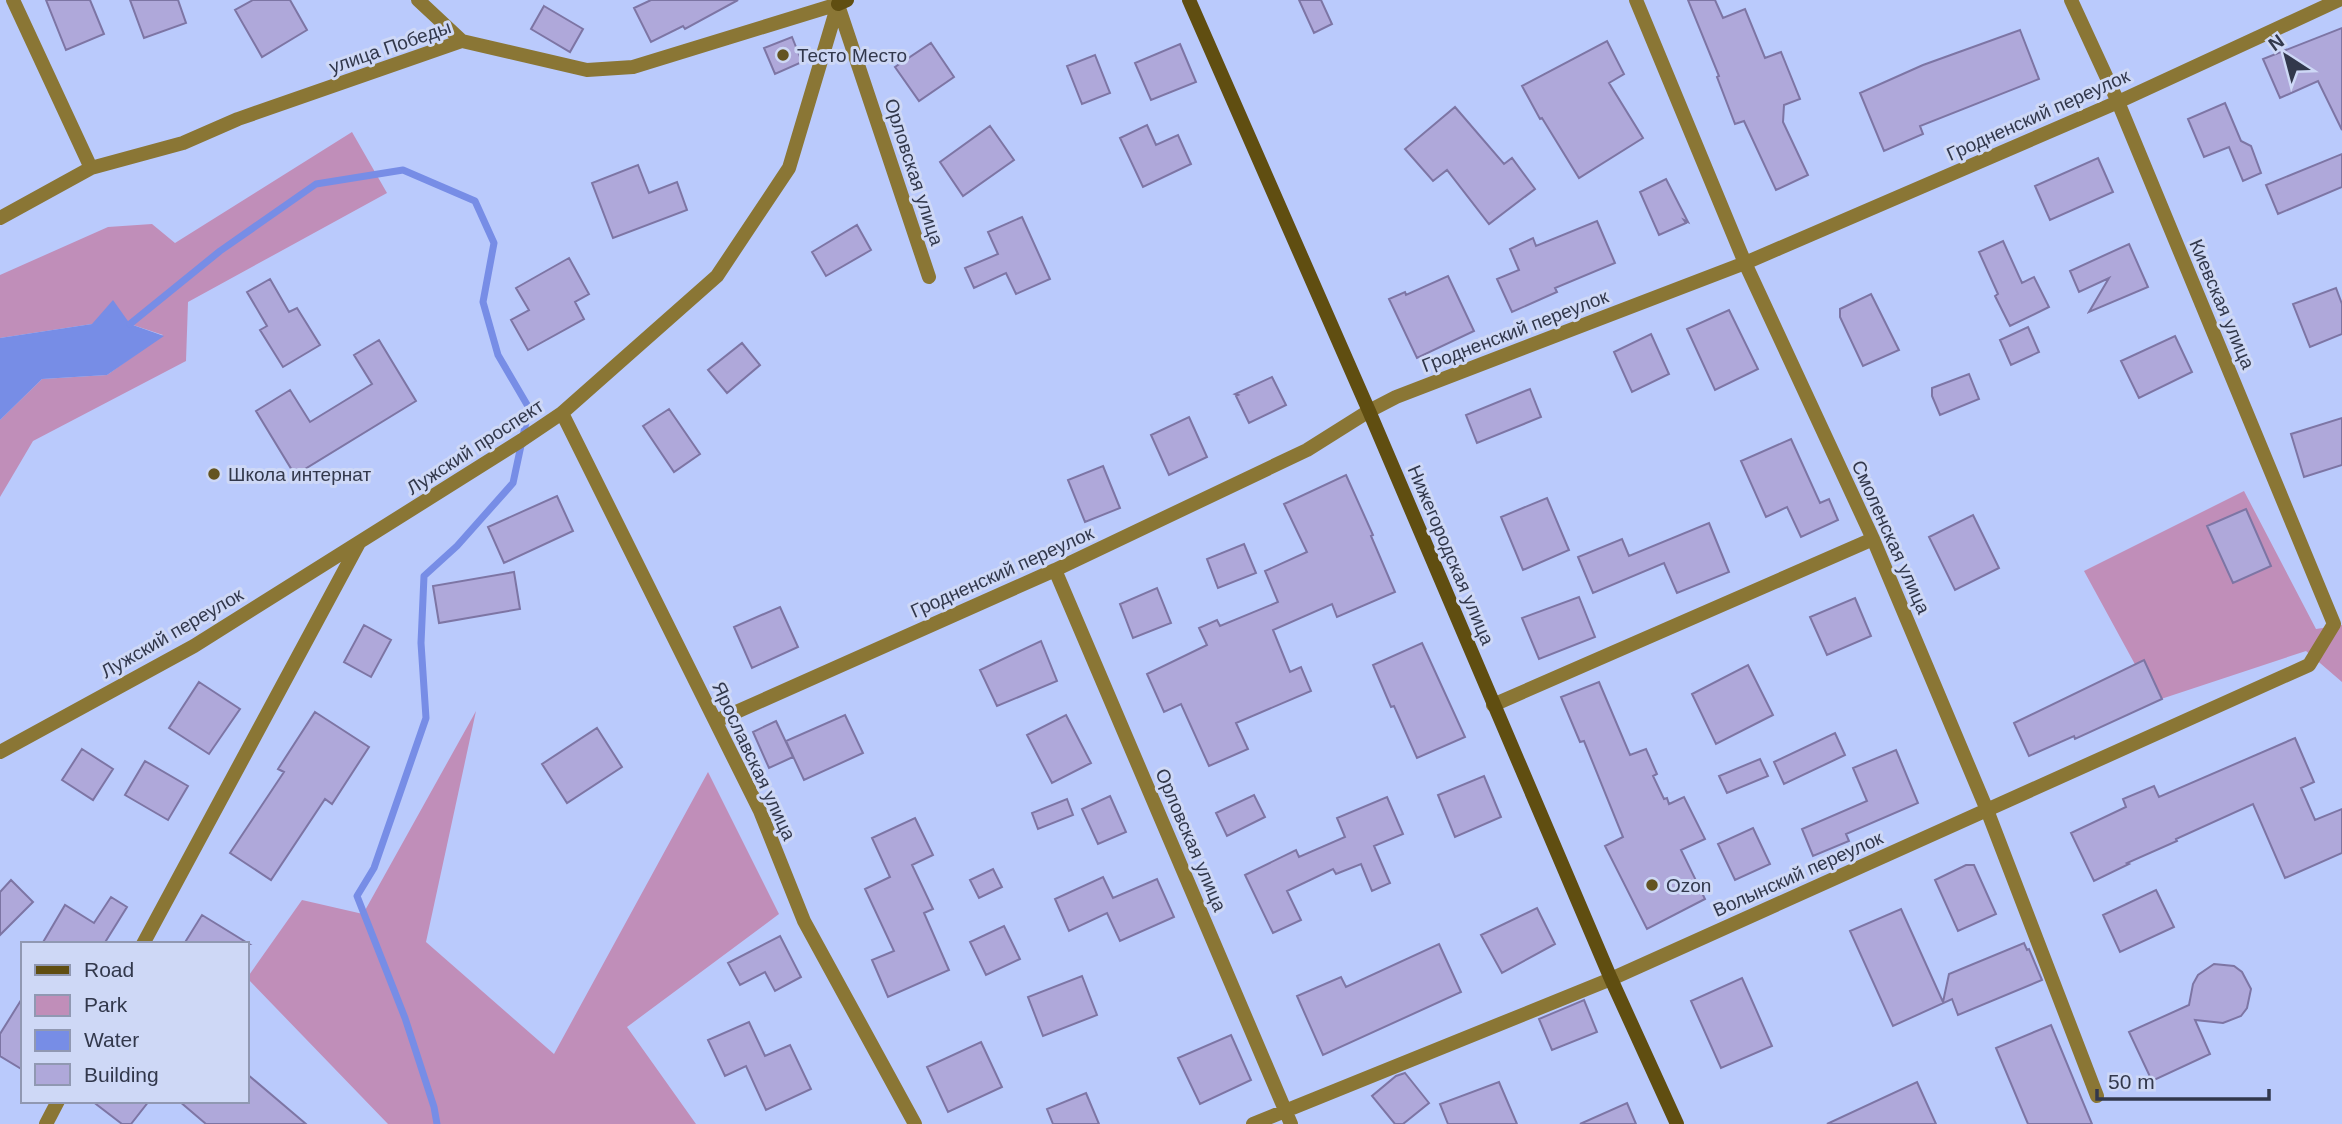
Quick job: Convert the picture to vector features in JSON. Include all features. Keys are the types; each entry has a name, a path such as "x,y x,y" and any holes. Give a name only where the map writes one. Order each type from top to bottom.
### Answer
{"street":[{"path":"13,0 91,168"},
{"path":"418,0 461,41"},
{"name":"Нижегородская улица","path":"1189,0 1369,411 1611,979 1677,1124"},
{"name":"Смоленская улица","path":"1636,0 1745,263 1873,539 1987,810 2097,1096"},
{"name":"Киевская улица","path":"2071,0 2118,102 2334,624"},
{"name":"Гродненский переулок","path":"716,720 1055,570 1307,450 1396,397 1745,263 2118,102 2339,0"},
{"name":"улица Победы","path":"0,218 91,168 183,143 238,120 461,41 587,70 633,67 840,1"},
{"name":"Орловская улица","path":"840,1 929,277"},
{"name":"Лужский проспект","path":"144,942 360,542 562,414 717,276 789,168 840,1"},
{"name":"Ярославская улица","path":"562,414 760,811 804,920 915,1124"},
{"path":"1493,705 1873,539"},
{"name":"Лужский переулок","path":"0,752 194,646 360,542"},
{"name":"Орловская улица","path":"1055,570 1288,1118"},
{"name":"Волынский переулок","path":"1253,1124 1288,1118 1611,979 2309,665 2334,624"},
{"path":"46,1124 57,1103"}],"green space":[{"path":"352,132 387,193 188,302 186,361 33,441 0,497 0,420 42,379 107,375 163,335 130,324 92,324 0,338 0,275 108,227 152,224 175,243"},
{"path":"2244,491 2316,629 2342,625 2342,682 2306,651 2155,701 2084,571"},
{"path":"476,711 426,942 554,1054 708,772 779,914 627,1027 696,1124 388,1124 248,979 302,900 363,914"}],"water":[{"path":"113,300 130,324 164,336 107,375 42,379 0,420 0,338 92,324"}],"building":[{"path":"46,0 90,0 104,34 66,50"},
{"path":"130,0 178,0 186,23 144,38"},
{"path":"253,0 290,0 307,30 262,57 235,10"},
{"path":"651,0 738,0 685,29 683,26 651,42 634,8"},
{"path":"1299,0 1321,0 1332,24 1314,33"},
{"path":"1688,0 1715,0 1723,18 1745,9 1765,58 1781,52 1800,99 1784,105 1783,122 1808,175 1776,190 1744,121 1735,124"},
{"path":"544,6 583,29 570,52 531,29"},
{"path":"2342,28 2342,130 2318,81 2280,98 2263,59"},
{"path":"2020,30 2039,79 1920,126 1923,134 1884,151 1860,93 1923,65"},
{"name":"Тесто Место","path":"792,37 802,62 775,74 764,48"},
{"path":"1607,41 1624,74 1609,83 1643,138 1579,178 1522,86"},
{"path":"931,43 954,77 919,101 895,67"},
{"path":"1180,44 1196,82 1151,100 1135,63"},
{"path":"1095,55 1110,93 1082,104 1067,66"},
{"path":"2225,103 2241,141 2251,146 2261,173 2243,181 2229,147 2204,157 2188,119"},
{"path":"1455,107 1504,164 1512,158 1535,189 1489,224 1447,170 1433,181 1405,149"},
{"path":"1147,125 1156,145 1178,135 1191,164 1143,187 1120,138"},
{"path":"990,126 1014,160 963,196 940,162"},
{"path":"2342,154 2342,187 2278,214 2266,185"},
{"path":"2098,158 2113,192 2050,220 2035,186"},
{"path":"638,165 649,193 677,182 687,210 613,238 592,183"},
{"path":"1666,179 1688,222 1684,220 1686,223 1659,235 1640,192"},
{"path":"1022,217 1050,279 1016,294 1006,273 974,288 965,268 998,254 988,232"},
{"path":"1597,221 1615,263 1555,288 1557,292 1512,312 1497,279 1519,270 1510,249 1533,238 1536,246"},
{"path":"857,225 871,250 826,276 812,252"},
{"path":"2003,241 2022,283 2034,277 2049,307 2010,326 1995,296 1998,294 1979,252"},
{"path":"2129,244 2148,287 2089,312 2109,278 2079,292 2070,271"},
{"path":"569,258 589,294 575,302 584,319 528,350 511,320 529,310 516,288"},
{"path":"1448,276 1474,331 1417,358 1389,299 1405,292 1406,295"},
{"path":"270,279 289,312 297,308 320,345 283,367 260,330 267,326 247,292"},
{"path":"2336,288 2342,304 2342,334 2310,347 2293,304"},
{"path":"1871,294 1899,350 1863,366 1840,317 1840,309"},
{"path":"1729,310 1758,369 1715,390 1687,329"},
{"path":"2028,327 2039,352 2011,365 2000,340"},
{"path":"1651,334 1669,374 1632,392 1614,352"},
{"path":"2175,336 2192,372 2139,398 2121,361"},
{"path":"379,340 416,401 295,475 256,411 290,390 310,422 372,384 354,355"},
{"path":"742,343 760,365 727,393 708,370"},
{"path":"1969,374 1979,399 1940,415 1932,396 1932,388"},
{"path":"1272,377 1286,405 1249,423 1236,396 1238,395 1235,394"},
{"path":"1530,389 1541,417 1477,443 1466,415"},
{"path":"669,409 700,454 674,472 643,426"},
{"path":"1189,417 1207,457 1169,475 1151,435"},
{"path":"2342,418 2342,465 2304,477 2291,434"},
{"path":"1791,439 1820,503 1829,499 1838,520 1801,537 1787,507 1766,517 1741,461"},
{"path":"1103,466 1120,508 1085,522 1068,480"},
{"path":"1346,475 1395,592 1337,617 1332,604 1273,630 1290,672 1301,667 1311,691 1236,723 1248,749 1209,766 1181,704 1164,712 1147,674 1207,645 1199,628 1217,620 1220,626 1278,602 1265,571 1307,552 1284,504"},
{"path":"557,496 573,531 504,563 488,527"},
{"path":"1547,498 1569,550 1523,570 1501,517"},
{"path":"2246,509 2271,566 2233,583 2207,526"},
{"path":"1973,515 1999,568 1955,590 1929,537"},
{"path":"1709,523 1729,572 1677,593 1664,563 1593,593 1578,557 1622,539 1629,556"},
{"path":"1244,544 1256,573 1218,588 1207,559"},
{"path":"514,572 520,609 439,623 433,586"},
{"path":"1157,588 1171,623 1133,638 1120,604"},
{"path":"1579,597 1595,637 1539,659 1522,618"},
{"path":"1855,598 1871,636 1827,655 1810,617"},
{"path":"780,607 798,647 752,668 734,627"},
{"path":"364,625 391,640 371,677 344,662"},
{"path":"1041,641 1057,681 997,706 980,670"},
{"path":"1422,643 1465,737 1417,758 1373,665"},
{"path":"2144,660 2162,699 2075,739 2074,736 2029,756 2014,723"},
{"path":"1748,665 1773,715 1716,744 1692,694"},
{"path":"199,682 240,709 209,754 169,728"},
{"path":"1599,682 1630,755 1646,749 1657,774 1653,776 1664,799 1667,798 1669,804 1684,797 1705,839 1681,850 1705,899 1647,929 1605,846 1623,837 1584,741 1580,742 1561,697"},
{"path":"315,712 369,747 332,804 325,799 271,880 230,853 284,772 278,769"},
{"path":"845,715 863,753 804,780 786,741"},
{"path":"1066,715 1091,763 1052,783 1027,735"},
{"path":"776,721 793,757 769,768 753,732"},
{"path":"597,728 622,767 567,803 542,764"},
{"path":"1835,733 1845,755 1784,784 1774,762"},
{"path":"2295,738 2314,782 2301,788 2315,820 2342,809 2342,853 2285,878 2253,804 2094,881 2071,833 2126,807 2123,799 2154,786 2159,797"},
{"path":"82,749 113,769 93,800 62,780"},
{"path":"1896,750 1918,803 1846,834 1849,841 1813,856 1802,829 1867,801 1853,768"},
{"path":"1760,759 1768,776 1727,793 1719,776"},
{"path":"145,761 188,786 168,820 125,795"},
{"path":"1484,776 1501,817 1455,837 1438,795"},
{"path":"1254,795 1265,817 1227,836 1216,813"},
{"path":"1110,796 1126,832 1098,844 1082,809"},
{"path":"1387,797 1403,834 1374,846 1390,883 1372,891 1361,864 1336,874 1333,869 1287,891 1301,920 1273,933 1245,875 1296,850 1299,857 1345,837 1337,818"},
{"path":"1067,799 1073,815 1038,829 1032,813"},
{"path":"915,818 933,855 912,865 933,909 924,913 949,970 888,997 872,960 894,951 865,889 890,877 872,838"},
{"path":"1753,828 1770,864 1735,880 1718,844"},
{"path":"1966,865 1974,865 1996,914 1958,931 1935,880"},
{"path":"993,869 1002,887 979,898 970,880"},
{"path":"1103,877 1113,898 1157,879 1174,917 1120,941 1107,913 1069,931 1055,899"},
{"path":"11,880 33,902 0,935 0,892"},
{"path":"2156,890 2174,927 2120,952 2103,915"},
{"path":"111,897 127,907 105,942 43,942 65,905 94,923"},
{"path":"1537,908 1555,944 1502,973 1481,935"},
{"path":"1901,909 1943,1002 1949,974 2024,943 2042,980 1958,1015 1952,999 1893,1026 1850,931"},
{"path":"202,915 246,942 185,942"},
{"path":"1004,926 1020,959 986,975 970,942"},
{"path":"780,936 801,977 775,991 765,972 740,985 728,963"},
{"path":"1439,944 1461,992 1323,1055 1297,996 1341,977 1346,987"},
{"path":"2214,964 2234,966 2242,972 2251,989 2247,1008 2241,1016 2223,1023 2195,1020 2210,1054 2152,1081 2129,1032 2189,1005 2193,984 2198,975"},
{"path":"1082,976 1097,1015 1043,1036 1028,997"},
{"path":"1742,978 1772,1046 1721,1068 1691,1001"},
{"path":"21,1000 21,1069 0,1056 0,1034"},
{"path":"1584,1000 1597,1032 1552,1050 1539,1019"},
{"path":"749,1022 765,1056 790,1045 811,1089 766,1110 746,1066 725,1076 708,1040"},
{"path":"2051,1025 2092,1124 2028,1124 1996,1048"},
{"path":"1231,1035 1251,1080 1200,1104 1178,1058"},
{"path":"981,1042 1002,1087 948,1112 927,1067"},
{"path":"1405,1073 1429,1103 1403,1124 1395,1124 1372,1096 1396,1076"},
{"path":"248,1075 306,1124 206,1124 181,1103 248,1103"},
{"path":"1499,1082 1517,1124 1448,1124 1440,1104"},
{"path":"1917,1082 1936,1124 1827,1124"},
{"path":"1086,1093 1099,1124 1053,1124 1047,1109"},
{"path":"95,1103 147,1103 131,1124 122,1124"},
{"path":"1627,1103 1636,1124 1580,1124"}],"waterway":[{"path":"130,324 220,251 316,184 403,170 475,201 494,243 483,302 498,355 529,408 513,483 457,546 424,576 421,643 426,718 374,868 357,896 405,1018 437,1124"}],"place":[{"name":"Тесто Место","path":"783,55"},
{"name":"Школа интернат","path":"214,474"},
{"name":"Ozon","path":"1652,885"}]}
